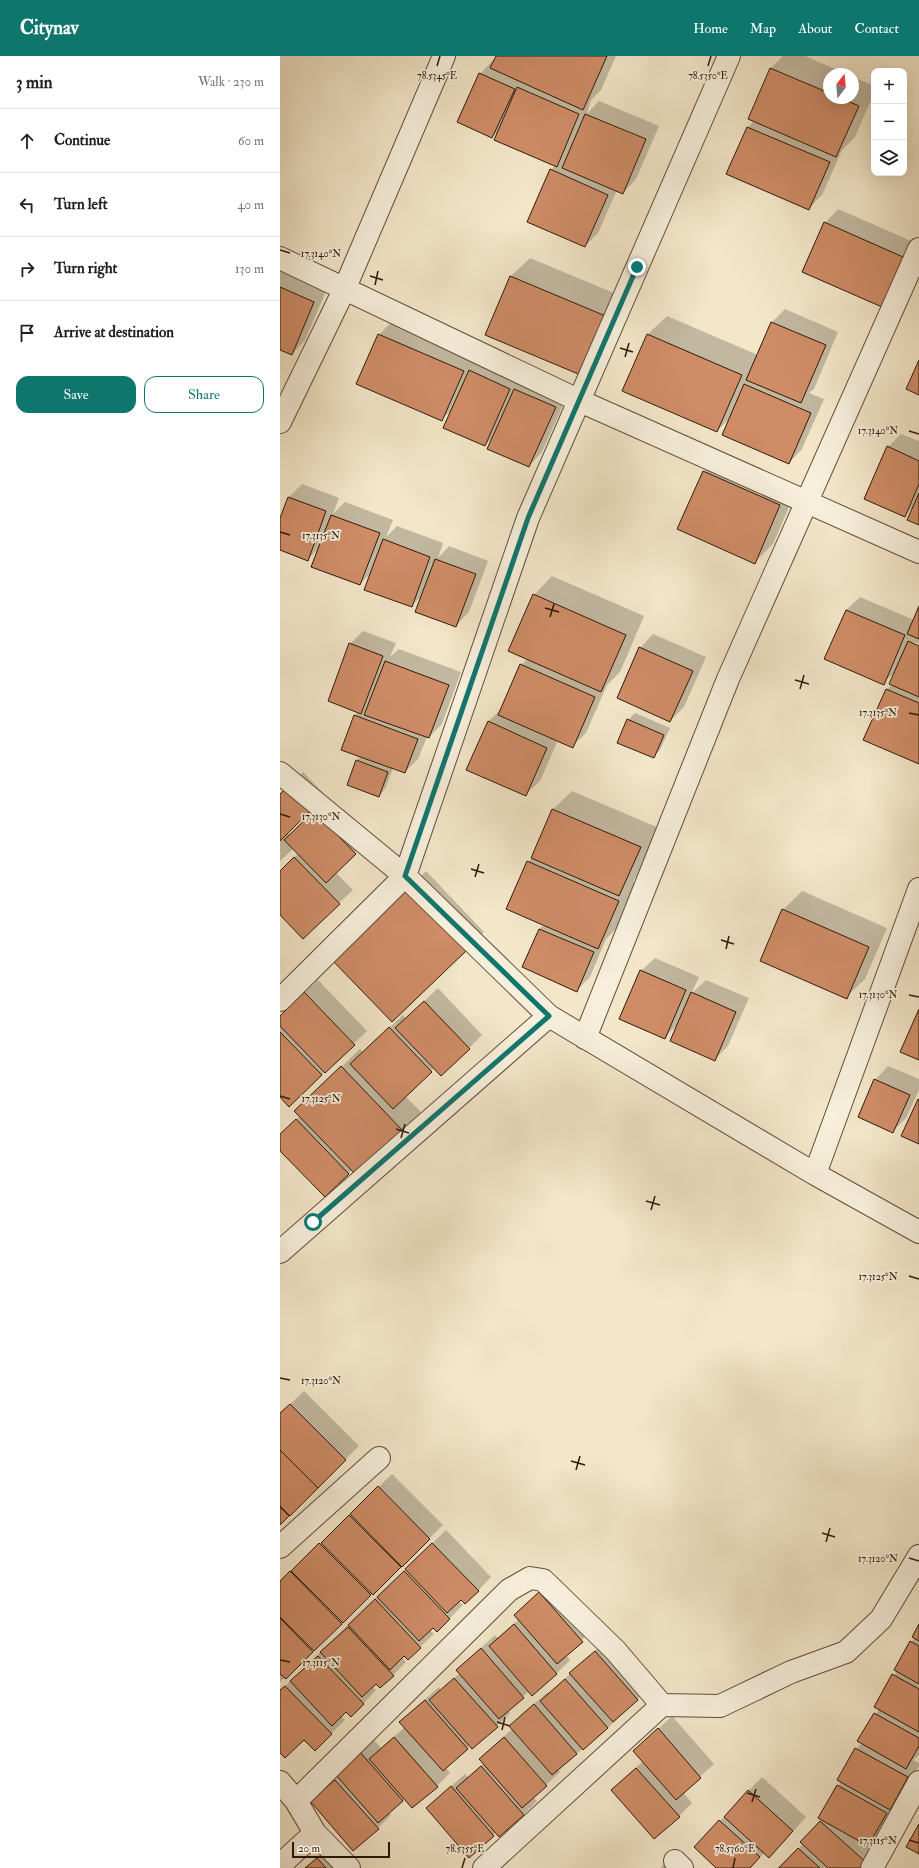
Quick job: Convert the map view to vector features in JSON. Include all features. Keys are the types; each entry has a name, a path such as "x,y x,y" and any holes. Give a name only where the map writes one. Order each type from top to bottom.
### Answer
{"street":[{"path":"280,422 344,290 444,56"},
{"path":"280,1000 405,876 528,518 729,56"},
{"path":"585,1038 728,679 919,249"},
{"path":"280,258 344,290 580,401 919,552"},
{"path":"280,773 405,876 549,1016 815,1174 919,1232"},
{"path":"815,1174 919,889"},
{"path":"280,1252 549,1016"},
{"path":"280,1547 379,1458"},
{"path":"484,1868 662,1705 720,1706 791,1672 846,1652 881,1619 919,1556"},
{"path":"296,1801 509,1590 530,1578 542,1580 558,1593 615,1650 662,1705"},
{"path":"280,1782 296,1801 315,1832 349,1868"},
{"path":"872,1868 919,1782"},
{"path":"280,1865 315,1832"}],"building":[{"path":"496,56 607,56 583,110 490,68"},
{"path":"770,68 823,90 823,104 854,104 859,106 836,157 748,119"},
{"path":"479,73 515,89 492,138 457,122"},
{"path":"517,87 579,114 557,167 494,140"},
{"path":"585,114 646,139 623,194 562,168"},
{"path":"747,127 830,162 809,210 726,174"},
{"path":"550,169 608,195 585,247 527,222"},
{"path":"824,222 903,257 882,307 802,272"},
{"path":"510,276 608,317 583,376 485,335"},
{"path":"280,287 314,302 292,355 280,350"},
{"path":"771,322 826,345 801,403 746,380"},
{"path":"378,334 464,371 442,421 356,384"},
{"path":"647,334 742,375 717,432 622,391"},
{"path":"919,360 919,395 906,389"},
{"path":"469,370 510,389 485,446 443,428"},
{"path":"744,384 811,413 789,464 722,435"},
{"path":"514,389 556,407 529,467 487,449"},
{"path":"887,446 919,461 919,484 905,517 864,499"},
{"path":"703,471 780,505 755,564 677,529"},
{"path":"919,493 919,525 907,520"},
{"path":"288,497 326,511 308,561 280,550 280,518"},
{"path":"331,515 380,533 360,585 311,567"},
{"path":"383,539 430,557 412,607 364,590"},
{"path":"435,559 476,574 456,627 415,612"},
{"path":"533,594 626,635 601,692 508,651"},
{"path":"919,606 919,639 907,634"},
{"path":"846,610 905,635 884,685 824,659"},
{"path":"908,641 919,646 919,697 889,684"},
{"path":"349,643 383,656 361,714 328,701"},
{"path":"639,647 693,671 670,722 617,698"},
{"path":"385,661 449,685 429,738 364,715"},
{"path":"520,664 595,697 573,748 498,715"},
{"path":"886,689 919,703 919,764 863,740"},
{"path":"354,715 418,739 405,773 341,750"},
{"path":"627,719 664,735 654,758 617,743"},
{"path":"488,721 547,748 526,796 466,770"},
{"path":"356,760 388,772 379,797 347,785"},
{"path":"289,785 312,809 280,841 280,794"},
{"path":"552,809 641,847 619,896 531,858"},
{"path":"314,811 356,854 326,883 284,840"},
{"path":"294,857 340,904 303,939 280,915 280,871"},
{"path":"527,861 619,901 598,949 506,909"},
{"path":"406,889 466,951 392,1022 332,960"},
{"path":"782,909 869,947 847,999 760,961"},
{"path":"539,929 594,952 577,992 522,967"},
{"path":"640,970 686,990 665,1039 619,1019"},
{"path":"304,992 355,1045 325,1073 280,1026 280,1016"},
{"path":"691,992 736,1012 715,1061 670,1041"},
{"path":"424,1001 470,1049 441,1076 395,1028"},
{"path":"919,1009 919,1060 900,1052"},
{"path":"389,1027 432,1072 393,1109 350,1064"},
{"path":"280,1032 322,1075 289,1107 280,1097"},
{"path":"341,1066 403,1131 356,1175 294,1111"},
{"path":"874,1079 910,1095 893,1133 858,1117"},
{"path":"918,1099 919,1100 919,1144 901,1136"},
{"path":"296,1119 349,1174 325,1197 280,1151 280,1134"},
{"path":"290,1404 346,1460 318,1488 280,1450 280,1413"},
{"path":"280,1450 318,1488 290,1516 280,1506"},
{"path":"378,1486 430,1539 402,1567 350,1514"},
{"path":"280,1507 289,1516 280,1525"},
{"path":"349,1515 401,1567 373,1595 321,1543"},
{"path":"319,1543 371,1595 343,1623 291,1571"},
{"path":"432,1543 479,1591 465,1604 461,1600 447,1613 405,1569"},
{"path":"290,1571 342,1624 314,1651 280,1617 280,1581"},
{"path":"404,1571 450,1619 437,1632 433,1628 419,1641 377,1597"},
{"path":"539,1592 583,1642 557,1664 514,1615"},
{"path":"375,1599 421,1648 408,1660 404,1656 390,1670 348,1625"},
{"path":"280,1618 313,1652 286,1679 280,1674"},
{"path":"514,1624 557,1674 532,1696 489,1646"},
{"path":"919,1624 919,1641 912,1637"},
{"path":"348,1627 394,1676 380,1688 376,1684 362,1697 320,1652"},
{"path":"910,1641 919,1646 919,1684 894,1670"},
{"path":"481,1648 524,1698 499,1719 456,1670"},
{"path":"595,1651 638,1700 613,1722 569,1673"},
{"path":"318,1656 364,1704 351,1717 346,1712 332,1726 290,1681"},
{"path":"892,1674 919,1689 919,1732 874,1707"},
{"path":"454,1678 498,1727 472,1749 429,1700"},
{"path":"565,1679 608,1728 583,1750 540,1701"},
{"path":"285,1686 332,1734 315,1751 304,1740 285,1758 280,1753 280,1690"},
{"path":"425,1700 468,1749 443,1771 399,1722"},
{"path":"534,1704 577,1754 552,1775 509,1726"},
{"path":"874,1713 919,1738 919,1746 906,1769 857,1741"},
{"path":"658,1728 701,1778 676,1800 633,1751"},
{"path":"394,1737 438,1787 412,1808 369,1759"},
{"path":"504,1737 547,1786 522,1808 479,1759"},
{"path":"855,1748 908,1777 890,1810 837,1780"},
{"path":"360,1752 403,1801 378,1823 335,1774"},
{"path":"481,1766 524,1815 499,1837 456,1788"},
{"path":"636,1768 680,1817 654,1839 611,1790"},
{"path":"335,1780 379,1829 353,1851 310,1801"},
{"path":"837,1785 887,1813 868,1846 818,1818"},
{"path":"451,1786 494,1836 469,1858 426,1808"},
{"path":"748,1790 793,1831 769,1858 724,1817"},
{"path":"719,1820 760,1857 750,1868 716,1868 694,1847"},
{"path":"820,1821 868,1864 864,1868 828,1868 800,1842"},
{"path":"919,1824 919,1854 906,1847"},
{"path":"798,1848 820,1868 779,1868"},
{"path":"317,1858 326,1868 305,1868"}],"route":[{"path":"313,1222 549,1016 405,876 528,518 637,267"}]}
